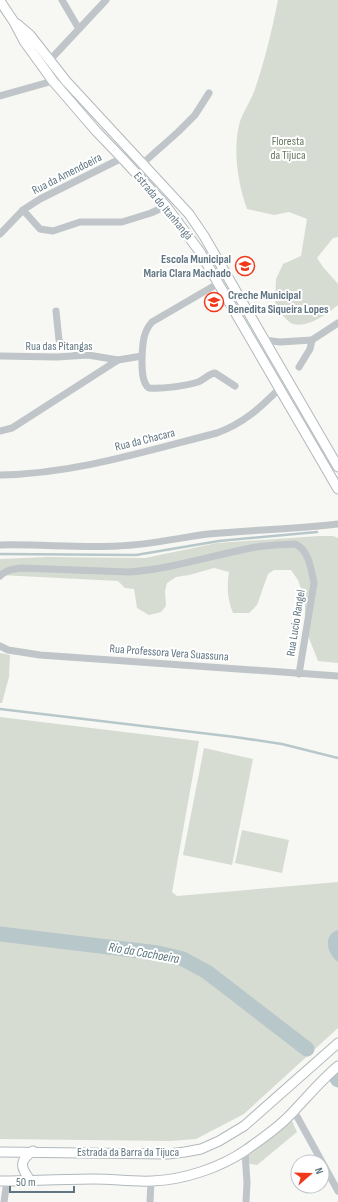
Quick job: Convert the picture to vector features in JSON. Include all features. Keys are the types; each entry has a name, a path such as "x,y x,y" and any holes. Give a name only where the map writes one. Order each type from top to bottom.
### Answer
{"main road":[{"name":"Estrada do Itanhangá","path":"0,1 14,22 24,41 53,81 96,131 166,206 200,252 338,489"},
{"name":"Estrada do Itanhangá","path":"14,22 30,35 66,81 189,214 204,236 338,467"},
{"name":"Estrada da Barra da Tijuca","path":"0,1152 168,1154 201,1149 219,1141 244,1126 338,1043"},
{"path":"4,1181 96,1179 151,1181 170,1180 188,1176 223,1162 245,1151 280,1124 322,1080 338,1066"},
{"path":"30,1180 24,1172 22,1164 25,1157 33,1152"}],"street":[{"path":"62,0 79,29"},
{"path":"50,61 106,0"},
{"path":"0,96 53,81"},
{"path":"142,164 195,115 209,93"},
{"name":"Rua da Amendoeira","path":"0,234 23,210 40,199 122,158"},
{"path":"23,210 40,228 53,231 80,222 122,222 151,213 166,206"},
{"path":"219,283 152,322 147,328 144,335 142,356 144,381 146,387 149,388 197,382 215,373 234,386"},
{"path":"56,311 59,340 62,344 88,355"},
{"path":"264,340 280,342 312,340 338,323"},
{"path":"299,367 310,349 312,340"},
{"name":"Rua das Pitangas","path":"0,356 57,357 88,355 118,360"},
{"path":"0,431 12,428 118,360 142,356"},
{"name":"Rua da Chacara","path":"0,475 41,473 73,467 126,456 217,433 245,420 258,410 280,388"},
{"path":"0,544 118,546 143,544 207,534 304,528 338,524"},
{"name":"Rua Lucio Rangel","path":"0,576 8,570 21,568 129,572 146,571 180,565 248,548 295,544 301,546 305,552 311,568 314,583 299,674"},
{"name":"Rua Professora Vera Suassuna","path":"0,646 8,650 40,655 338,676"},
{"path":"294,1111 338,1191"},
{"path":"245,1151 247,1183 246,1202"},
{"path":"4,1181 4,1202"},
{"path":"150,1202 151,1181"}],"green space":[{"name":"Floresta da Tijuca","path":"278,0 338,0 338,237 333,238 317,258 338,284 338,305 317,319 299,325 288,321 275,306 276,279 283,264 301,256 307,219 289,212 274,215 247,209 237,168 236,146 239,125 259,78"},
{"path":"333,536 338,538 338,663 318,661 305,628 305,600 298,580 291,570 274,570 268,574 257,605 249,613 233,613 228,593 229,572 214,568 176,577 167,583 165,591 166,606 161,612 149,615 137,608 134,589 125,588 118,581 0,575 0,559 47,557 145,558 217,543"},
{"path":"0,653 10,655 9,677 2,703 0,703"},
{"path":"0,717 199,741 172,892 177,896 338,882 338,1028 244,1114 196,1139 170,1141 0,1139"},
{"path":"204,748 253,759 232,865 183,855"},
{"path":"242,830 289,840 282,873 235,863"},
{"path":"291,1119 297,1132 257,1165 250,1164 247,1161 248,1152"}],"shaded area":[{"path":"338,930 338,962 334,959 329,950 328,940 333,932"}],"waterway":[{"path":"0,554 136,555 219,541 317,532"},
{"path":"0,709 235,737 282,744 338,758"},
{"name":"Rio da Cachoeira","path":"0,934 158,953 183,959 207,972 307,1049"}],"place":[{"name":"Escola Municipal Maria Clara Machado","path":"245,266"},
{"name":"Creche Municipal Benedita Siqueira Lopes","path":"214,302"}]}
